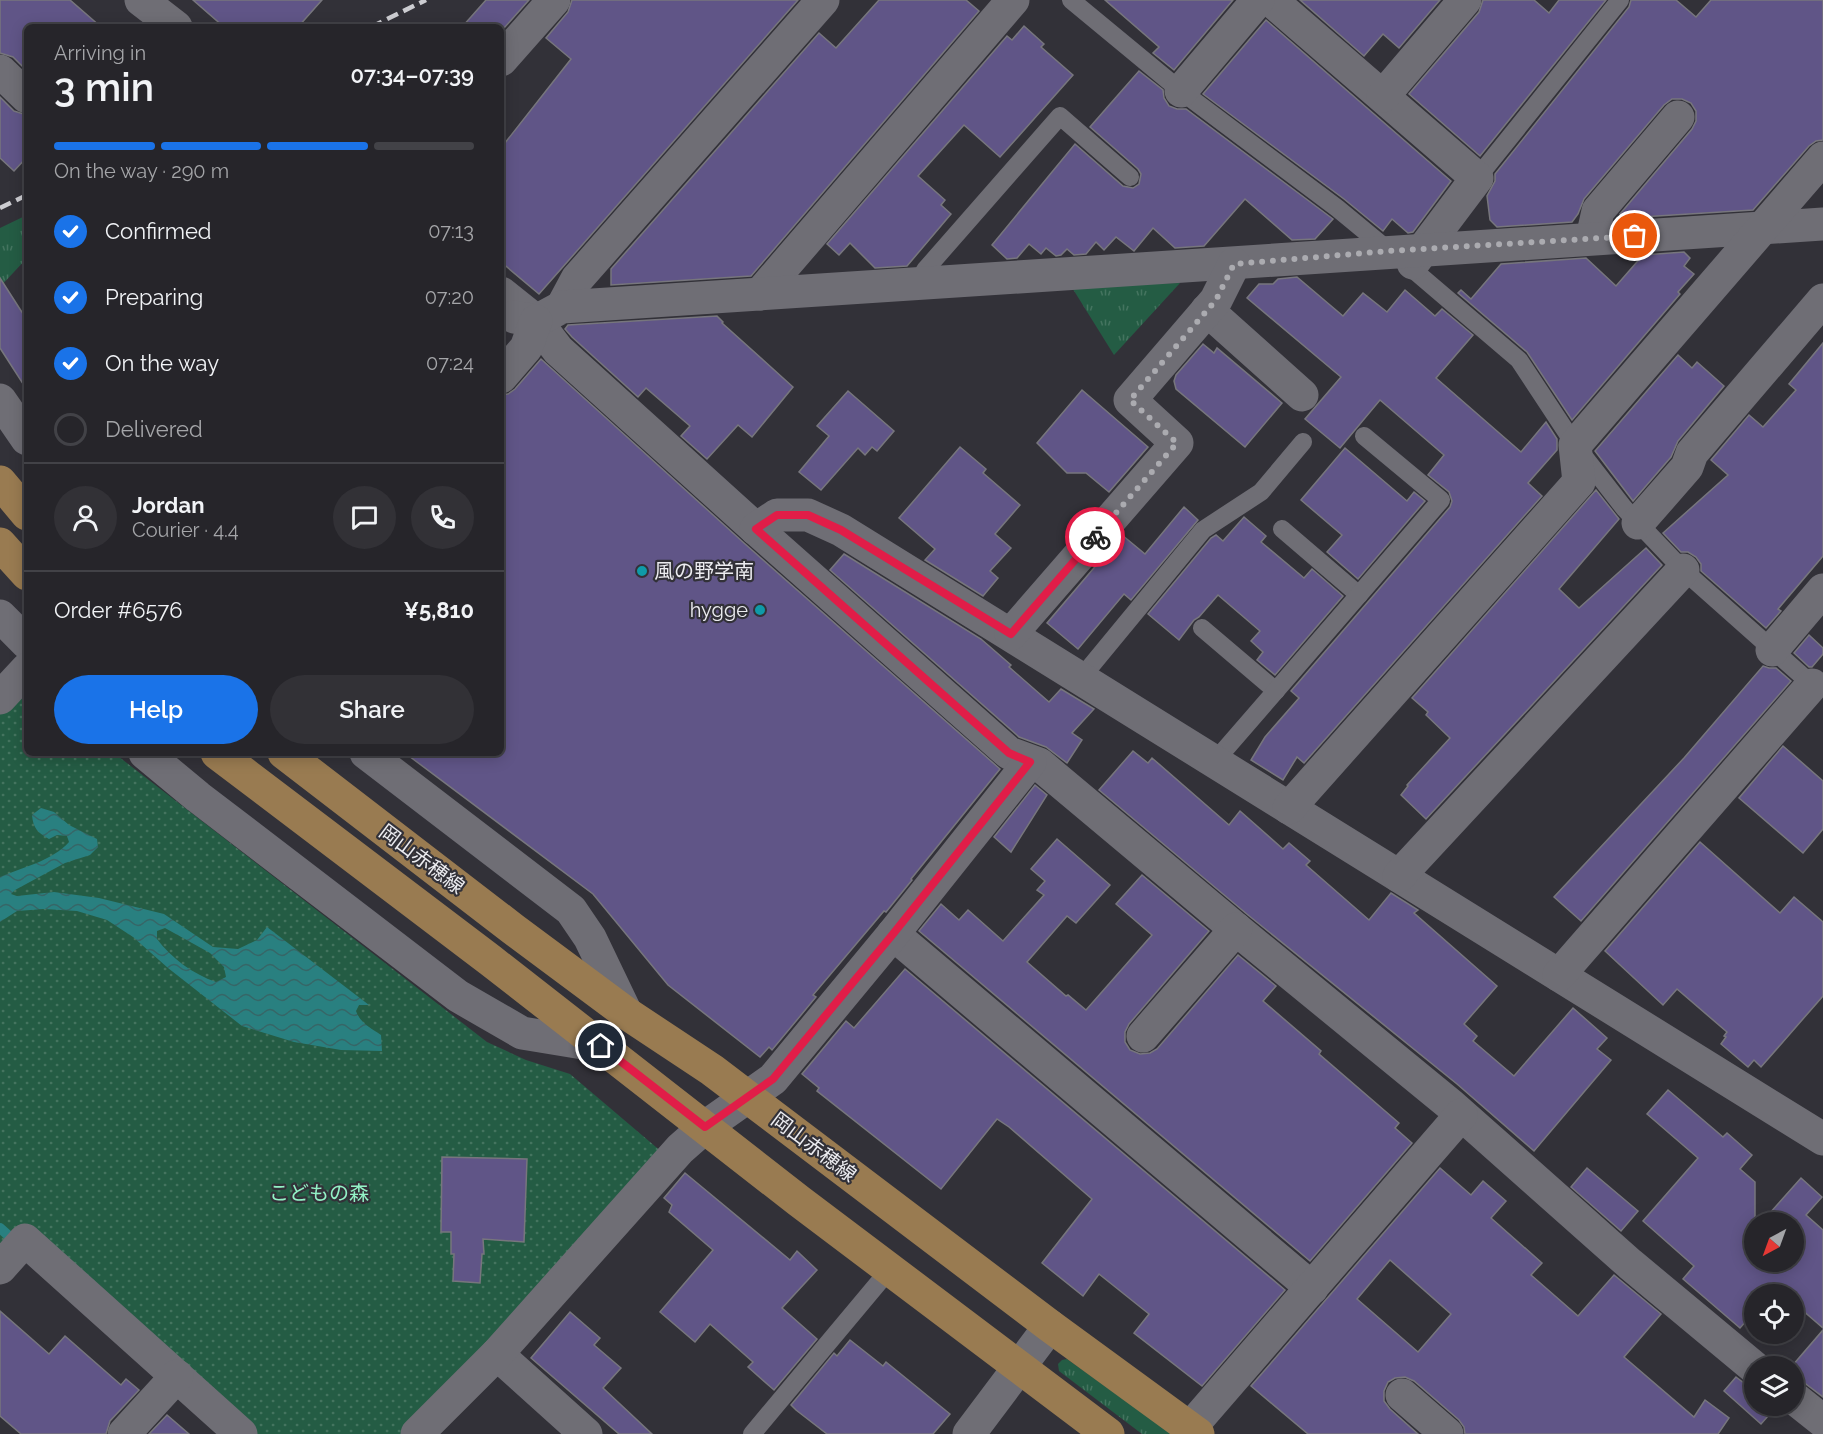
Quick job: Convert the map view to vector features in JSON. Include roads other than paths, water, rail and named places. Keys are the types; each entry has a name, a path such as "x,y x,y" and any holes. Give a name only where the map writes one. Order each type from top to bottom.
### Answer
{"main road":[{"path":"0,482 24,510"},
{"path":"0,544 24,571"},
{"name":"岡山赤穂線","path":"221,756 1108,1434"},
{"name":"岡山赤穂線","path":"288,756 513,929 626,1013 711,1070 1050,1326 1194,1431"}],"street":[{"path":"141,0 172,24"},
{"path":"504,57 554,0"},
{"path":"504,374 526,348 577,279 823,0"},
{"path":"760,294 1013,0"},
{"path":"1181,91 1258,0"},
{"path":"1271,0 1477,178 1407,256"},
{"path":"1383,96 1465,0"},
{"path":"0,71 24,94"},
{"path":"1592,238 1598,211 1678,117"},
{"path":"1289,808 1579,482 1575,446 1823,158"},
{"path":"504,315 549,314 760,294 1234,264 1407,256 1592,238 1823,224"},
{"path":"1011,634 1177,443 1130,400 1216,300 1234,264"},
{"path":"504,294 549,314"},
{"path":"1638,523 1687,467 1692,453 1823,300"},
{"path":"1207,310 1302,394"},
{"path":"549,314 558,350 1009,753 1039,764 1461,1115 1630,1264 1744,1359"},
{"path":"0,400 24,434"},
{"path":"0,501 24,489"},
{"path":"756,529 777,515 808,515 841,530 1559,975 1820,1132"},
{"path":"1399,876 1683,570"},
{"path":"1772,650 1823,590"},
{"path":"0,616 24,640"},
{"path":"0,698 24,672"},
{"path":"1559,975 1817,690"},
{"path":"150,756 198,797 458,996 522,1033 601,1046"},
{"path":"370,756 571,910 591,938 626,1013"},
{"path":"417,1434 496,1354 665,1166 705,1127 773,1079 893,934 1030,762"},
{"path":"1143,1036 1236,929"},
{"path":"893,934 1311,1288"},
{"path":"1194,1431 1311,1288 1461,1115"},
{"path":"13,1253 25,1240 172,1381 241,1434"},
{"path":"969,1434 1050,1326"},
{"path":"496,1354 586,1434"},
{"path":"124,1434 172,1381"},
{"path":"1402,1395 1447,1434"},
{"path":"1804,1406 1823,1421"}],"lane":[{"path":"1071,0 1181,91 1337,208 1407,256 1519,360 1575,446 1638,523 1683,570 1817,690"},
{"path":"1477,178 1620,0"},
{"path":"925,284 925,270 1060,116 1130,177"},
{"path":"1215,761 1442,500 1364,436"},
{"path":"1081,678 1203,530 1261,492 1303,442"},
{"path":"1282,529 1359,595"},
{"path":"1202,628 1276,691"},
{"path":"753,1434 890,1269"}],"water":[{"path":"41,808 54,812 69,825 97,839 98,847 90,855 65,863 11,894 17,896 54,892 99,898 164,914 213,947 238,949 257,940 267,927 369,1005 359,1005 356,1011 363,1022 381,1035 382,1051 341,1050 294,1042 242,1026 168,968 133,937 107,920 77,911 44,909 17,911 0,922 0,877 46,859 69,842 67,836 57,835 49,839 42,835 35,827 32,815","holes":["165,928 210,953 224,967 226,977 216,982 199,975 176,959 157,939 157,931"]}],"waterway":[{"path":"0,1228 18,1244"}],"railway":[{"path":"377,24 426,0"},
{"path":"0,208 24,196"}],"place":[{"name":"風の野学南","path":"642,571"},
{"name":"hygge","path":"760,610"}],"park label":[{"name":"こどもの森","path":"319,1193"}]}
